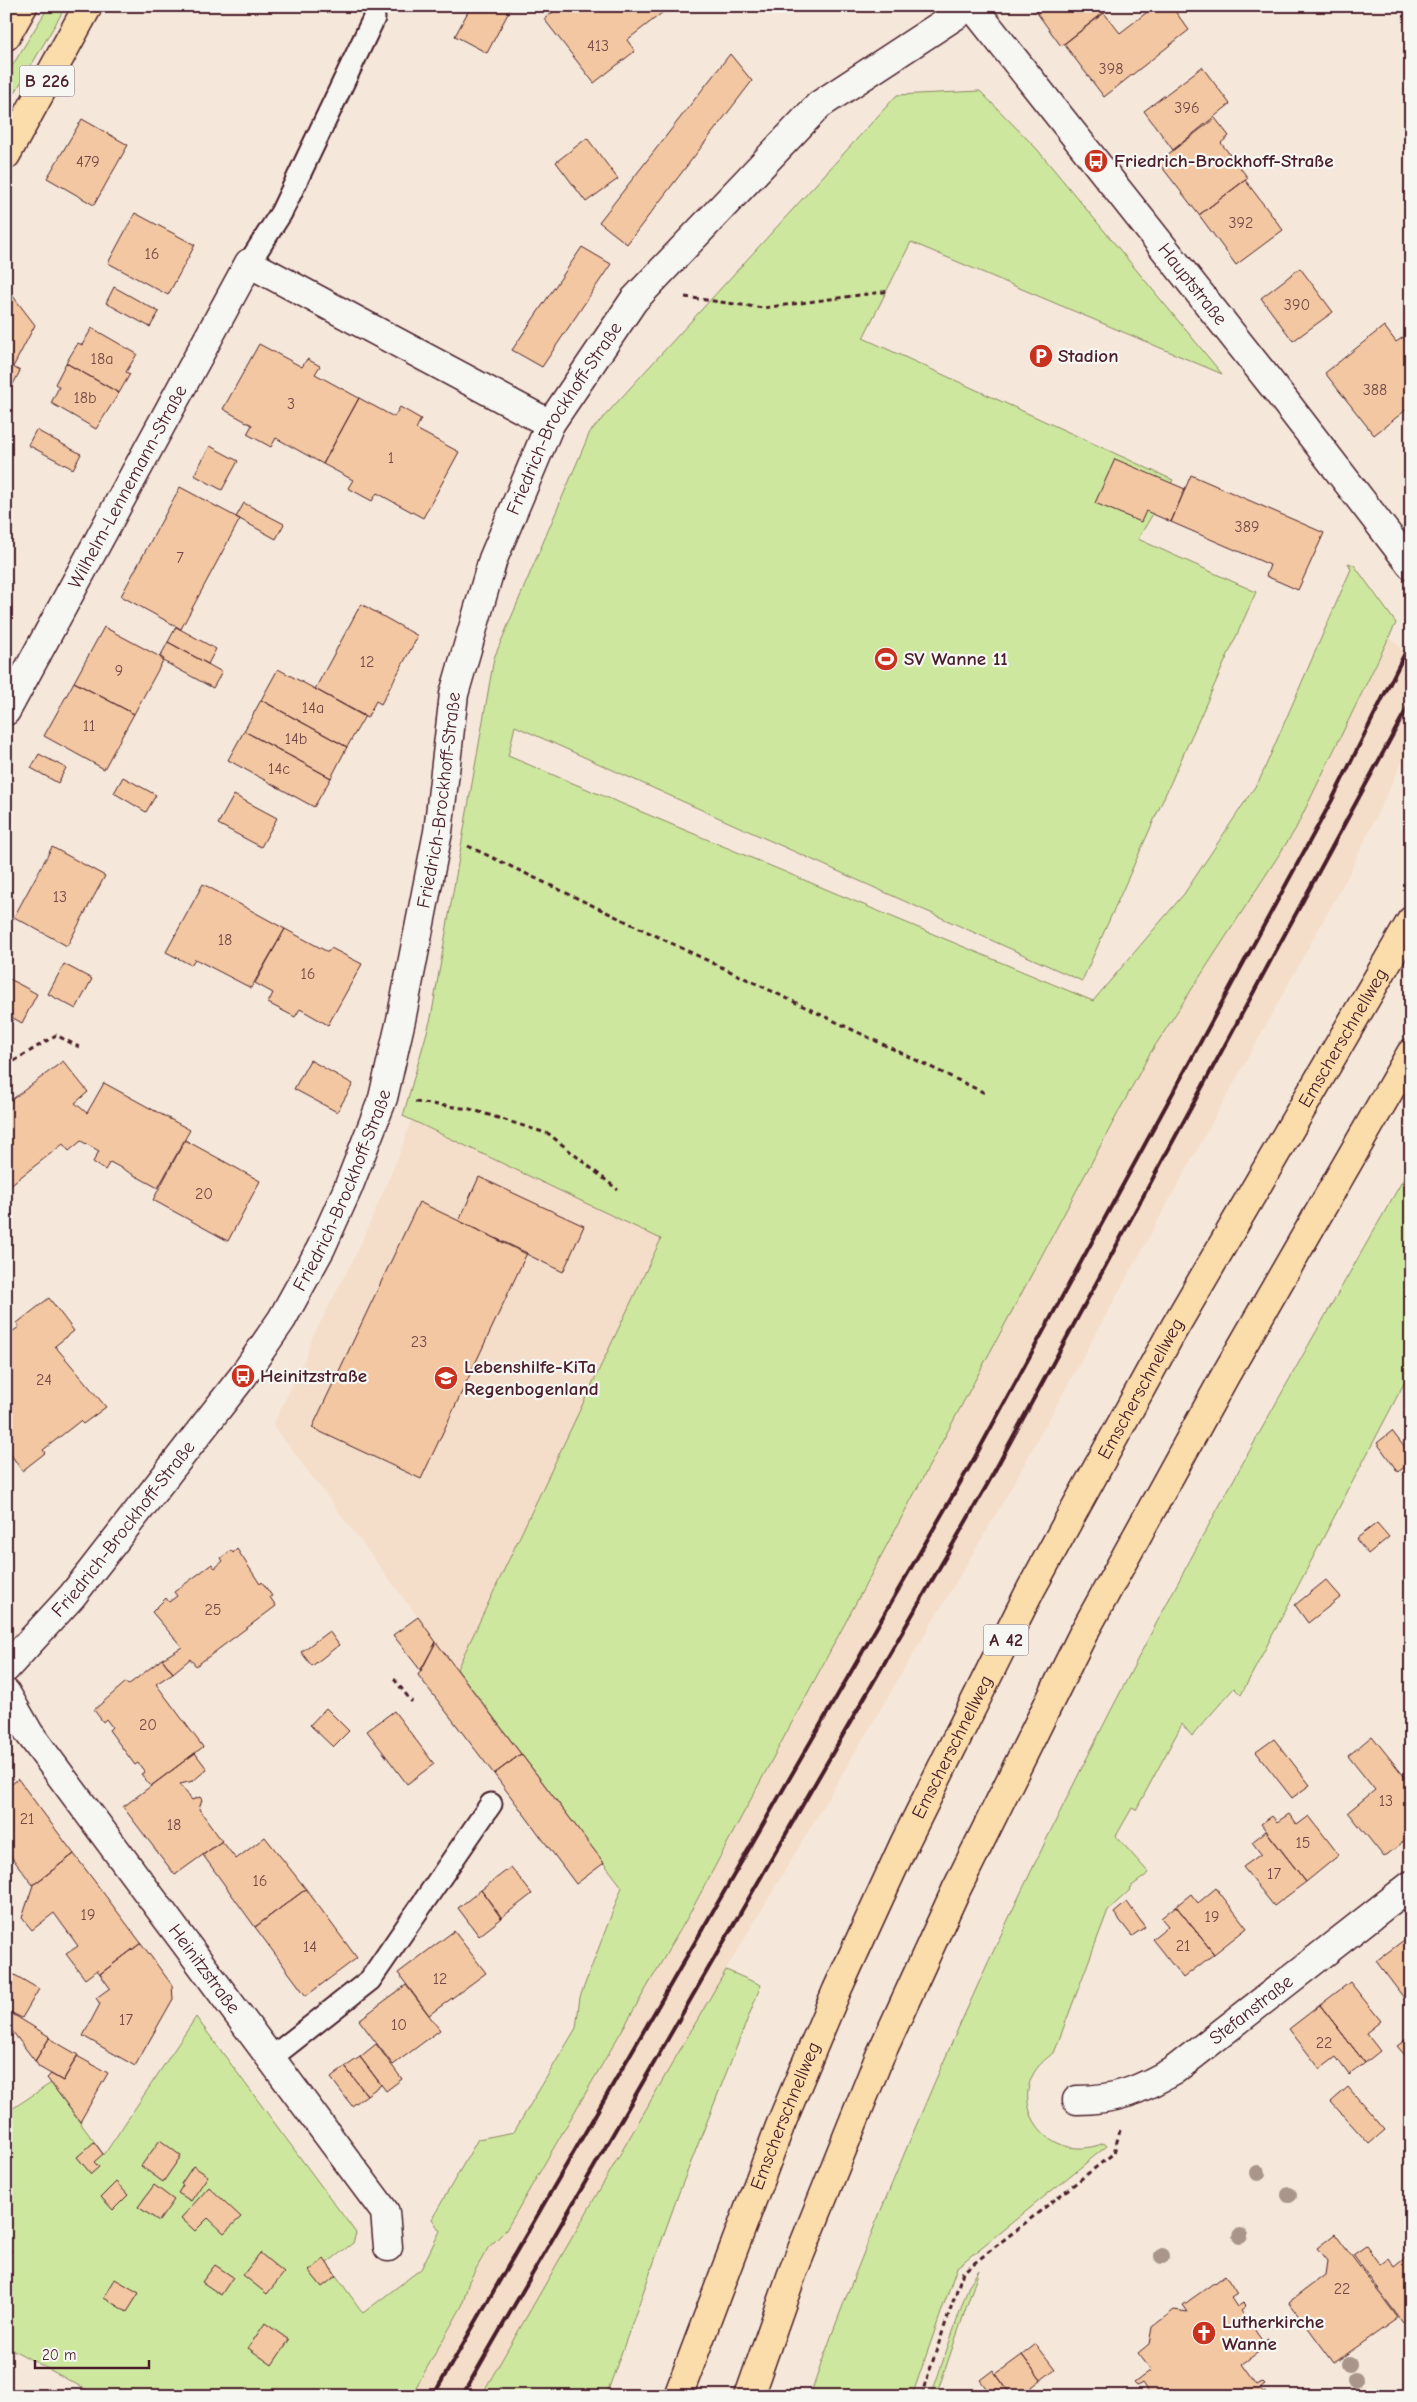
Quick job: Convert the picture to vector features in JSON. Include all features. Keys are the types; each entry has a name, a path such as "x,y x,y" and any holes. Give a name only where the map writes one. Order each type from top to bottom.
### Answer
{"main road":[{"path":"6,36 24,6"},
{"name":"B 226","path":"6,155 88,6"},
{"name":"Emscherschnellweg","path":"678,2396 780,2126 837,1990 908,1835 1031,1589 1169,1337 1411,921"},
{"path":"749,2396 792,2274 880,2058 964,1873 1088,1626 1226,1374 1411,1053"}],"street":[{"name":"Friedrich-Brockhoff-Straße","path":"6,1668 72,1596 148,1501 243,1376 282,1319 321,1248 348,1188 383,1098 438,832 454,694 493,559 550,424 634,300 819,105 971,6"},
{"name":"Hauptstraße","path":"971,6 1281,396 1411,565"},
{"path":"249,263 550,424"},
{"name":"Wilhelm-Lennemann-Straße","path":"6,711 249,263"},
{"name":"Heinitzstraße","path":"6,1694 29,1733 385,2212 388,2247"},
{"name":"Stefanstraße","path":"1077,2100 1101,2100 1122,2096 1145,2087 1173,2071 1411,1885"}],"lane":[{"name":"Wilhelm-Lennemann-Straße","path":"249,263 281,213 374,18"},
{"path":"271,2058 370,1980 491,1804"}],"path":[{"path":"684,297 763,308 890,291"},
{"path":"438,832 987,1094"},
{"path":"6,1066 56,1035 79,1047"},
{"path":"383,1098 470,1110 549,1134 618,1190"},
{"path":"394,1679 412,1702"},
{"path":"921,2396 963,2272 1114,2152 1121,2126 1122,2096"}],"shaded area":[{"path":"1390,637 1411,658 1411,743 1349,874 1000,1508 726,1970 481,2396 411,2396 462,2307 469,2281 488,2248 506,2230 690,1913 1149,1055 1295,830"},
{"name":"Lebenshilfe-KiTa Regenbogenland","path":"411,1120 662,1239 457,1669 273,1425 306,1356 311,1340 357,1252 400,1153"}],"green space":[{"path":"49,6 66,6 6,108 6,76"},
{"path":"980,91 1036,148 1222,374 911,242 863,338 1173,480 1138,539 1256,592 1082,981 515,726 508,756 1093,1001 1184,894 1260,779 1351,569 1348,563 1354,565 1396,623 1295,830 1149,1055 690,1913 506,2230 488,2248 469,2281 462,2306 411,2396 98,2396 6,2346 6,2113 51,2083 104,2155 196,2017 356,2233 353,2243 327,2263 363,2313 421,2269 440,2231 432,2219 478,2139 514,2132 576,2028 580,1997 622,1887 457,1669 661,1239 403,1116 431,1018 494,658 590,432 897,95"},
{"path":"1411,1166 1411,1370 1241,1695 1234,1688 1192,1736 1182,1724 1136,1810 1132,1808 1116,1836 1149,1873 1129,1888 1130,1890 1108,1910 1054,2053 1037,2068 1029,2086 1028,2104 1034,2121 1046,2135 1062,2145 1082,2148 1104,2143 1107,2146 957,2267 912,2396 810,2396 832,2334 905,2152 960,2025 1018,1899 1079,1774 1207,1528"},
{"path":"726,1970 761,1985 678,2195 606,2396 481,2396"},
{"path":"979,2270 936,2396 931,2396 969,2285"}],"building":[{"path":"471,6 512,6 487,53 455,36"},
{"path":"561,6 671,6 627,40 635,51 594,83 544,19"},
{"path":"1032,6 1112,6 1061,46"},
{"path":"1155,6 1171,6 1189,30 1104,97 1064,44 1104,13 1120,33"},
{"path":"730,54 752,81 627,244 599,222"},
{"path":"1202,67 1230,104 1173,150 1144,111"},
{"path":"1215,118 1229,136 1221,143 1248,178 1199,215 1158,162"},
{"path":"82,119 128,145 94,205 47,178"},
{"path":"587,138 618,179 586,202 556,162"},
{"path":"1245,180 1283,230 1236,265 1199,215"},
{"path":"135,213 195,245 168,295 108,263"},
{"path":"582,247 611,264 542,367 512,350"},
{"path":"1300,268 1333,312 1293,341 1261,298"},
{"path":"6,287 35,325 13,367 20,371 8,394 6,393"},
{"path":"114,287 159,312 150,327 106,303"},
{"path":"1384,326 1396,342 1411,332 1411,406 1374,435 1325,373"},
{"path":"92,328 137,354 126,372 130,374 119,393 66,363 78,343 82,345"},
{"path":"259,344 302,367 307,359 320,366 315,374 359,398 323,464 276,438 271,447 247,434 252,425 223,409"},
{"path":"66,363 119,393 96,429 51,403 59,387 55,384"},
{"path":"359,398 394,417 400,407 421,419 416,429 459,452 423,518 377,493 372,501 348,488 353,480 323,464"},
{"path":"36,430 81,454 73,469 28,445"},
{"path":"210,446 238,461 222,490 194,475"},
{"path":"1115,459 1185,489 1171,522 1146,511 1141,522 1095,503"},
{"path":"1191,475 1324,533 1298,590 1266,576 1270,565 1171,522"},
{"path":"180,487 240,519 181,629 121,596"},
{"path":"244,503 284,524 276,539 236,517"},
{"path":"361,604 418,636 381,704 376,701 367,718 315,689"},
{"path":"104,627 164,659 134,714 74,682"},
{"path":"176,627 216,649 208,664 168,642"},
{"path":"168,642 222,672 213,688 163,661 160,657"},
{"path":"278,669 365,716 347,747 261,700"},
{"path":"74,682 134,714 104,769 44,736"},
{"path":"261,700 347,747 331,778 244,731"},
{"path":"244,731 331,778 314,807 228,760"},
{"path":"39,754 66,768 58,783 31,768"},
{"path":"123,777 156,795 146,812 114,793"},
{"path":"234,795 277,818 261,847 218,824"},
{"path":"52,847 105,876 67,946 14,917"},
{"path":"203,884 285,929 251,988 195,959 191,965 166,952"},
{"path":"285,929 328,952 331,948 362,964 328,1025 300,1009 295,1017 268,1003 273,993 255,983"},
{"path":"64,964 92,979 76,1009 48,994"},
{"path":"6,977 37,994 22,1023 6,1014"},
{"path":"310,1060 353,1084 337,1112 294,1089"},
{"path":"63,1061 88,1092 75,1103 87,1113 104,1083 190,1130 158,1188 110,1162 105,1170 93,1162 99,1151 81,1141 69,1151 63,1144 9,1186 6,1183 6,1104"},
{"path":"185,1140 260,1181 228,1241 153,1200"},
{"path":"479,1177 584,1226 563,1272 459,1221"},
{"path":"419,1202 527,1253 421,1479 312,1428"},
{"path":"49,1298 74,1331 55,1346 106,1407 83,1424 80,1421 43,1450 45,1453 22,1471 6,1447 6,1336 19,1327 17,1323"},
{"path":"1392,1431 1411,1456 1411,1462 1398,1472 1377,1443"},
{"path":"1377,1523 1389,1537 1368,1554 1356,1539"},
{"path":"237,1549 260,1584 262,1582 272,1596 270,1597 276,1606 196,1666 190,1659 173,1673 162,1659 182,1647 152,1612 166,1598 169,1602 177,1596 174,1592 212,1564 215,1568 223,1561 221,1558 231,1550 233,1553"},
{"path":"1326,1580 1341,1597 1308,1623 1295,1605"},
{"path":"418,1617 436,1642 421,1671 393,1635"},
{"path":"329,1631 339,1645 312,1666 301,1652"},
{"path":"436,1642 521,1754 494,1774 418,1675"},
{"path":"162,1659 173,1673 156,1684 203,1747 151,1786 141,1774 145,1772 138,1763 135,1765 109,1730 112,1727 106,1719 103,1722 94,1710 126,1682 128,1685"},
{"path":"326,1708 349,1731 333,1747 310,1725"},
{"path":"394,1711 434,1764 407,1784 367,1731"},
{"path":"1372,1736 1411,1785 1411,1836 1384,1857 1348,1812 1375,1790 1348,1756"},
{"path":"1274,1739 1310,1785 1292,1798 1256,1752"},
{"path":"195,1753 207,1769 193,1781 180,1784 192,1800 200,1797 202,1800 199,1809 222,1841 175,1875 123,1807"},
{"path":"521,1754 604,1863 576,1884 494,1774"},
{"path":"18,1779 74,1854 33,1885 6,1850 6,1789"},
{"path":"1289,1814 1297,1825 1309,1816 1339,1855 1306,1882 1261,1824 1272,1816 1277,1822"},
{"path":"1266,1831 1306,1882 1274,1906 1243,1867 1261,1854 1252,1842"},
{"path":"265,1837 306,1889 255,1927 203,1855 222,1841 236,1859"},
{"path":"74,1854 141,1943 100,1974 97,1970 85,1979 66,1954 78,1946 54,1913 32,1930 22,1918 33,1885"},
{"path":"511,1867 532,1894 501,1918 481,1890"},
{"path":"1216,1888 1247,1928 1214,1954 1176,1906 1191,1894 1198,1903"},
{"path":"306,1889 357,1958 306,1996 255,1927"},
{"path":"481,1890 502,1918 479,1936 458,1908"},
{"path":"1127,1902 1145,1927 1132,1936 1114,1913"},
{"path":"1176,1906 1214,1954 1183,1978 1152,1939 1168,1926 1161,1918"},
{"path":"454,1931 486,1973 429,2015 398,1973"},
{"path":"1408,1937 1411,1940 1411,1999 1407,2002 1376,1961"},
{"path":"141,1943 172,1985 173,1999 135,2066 83,2036 100,2004 96,1998 110,1988 100,1974"},
{"path":"6,1970 39,1989 22,2018 6,2010"},
{"path":"1350,1982 1381,2021 1366,2033 1380,2051 1365,2063 1320,2005"},
{"path":"406,1985 440,2030 393,2065 359,2020"},
{"path":"1320,2005 1365,2063 1349,2075 1336,2057 1320,2069 1289,2029"},
{"path":"6,2010 50,2037 35,2061 6,2023"},
{"path":"1411,2036 1411,2062 1397,2046"},
{"path":"50,2037 78,2055 63,2081 39,2067 35,2061"},
{"path":"376,2044 402,2079 386,2091 360,2057"},
{"path":"77,2056 108,2073 80,2122 47,2078 51,2074 63,2081"},
{"path":"360,2057 381,2085 367,2095 345,2067"},
{"path":"345,2067 367,2095 352,2106 331,2078"},
{"path":"1348,2087 1385,2130 1369,2144 1331,2102"},
{"path":"160,2140 181,2156 163,2182 141,2166"},
{"path":"94,2142 103,2154 94,2162 99,2167 91,2174 77,2157"},
{"path":"193,2166 208,2176 191,2201 178,2193 183,2185 181,2184"},
{"path":"116,2182 128,2195 113,2210 101,2197"},
{"path":"154,2185 174,2200 159,2221 138,2207"},
{"path":"209,2187 241,2217 224,2233 208,2218 195,2231 181,2218"},
{"path":"1335,2234 1398,2318 1334,2363 1289,2302 1325,2275 1327,2261 1317,2248"},
{"path":"1366,2246 1380,2265 1389,2258 1395,2267 1411,2254 1411,2317 1403,2323 1353,2255"},
{"path":"6,2247 12,2251 6,2259"},
{"path":"260,2253 284,2273 267,2294 243,2275"},
{"path":"324,2259 336,2276 322,2287 309,2271"},
{"path":"215,2265 233,2277 221,2295 202,2282"},
{"name":"Lutherkirche Wanne","path":"1225,2275 1237,2294 1231,2298 1237,2307 1243,2303 1246,2306 1241,2310 1263,2342 1268,2339 1271,2343 1242,2364 1257,2385 1262,2382 1265,2385 1260,2389 1268,2396 1151,2396 1142,2383 1137,2386 1134,2383 1151,2370 1138,2353 1149,2344 1152,2327 1174,2310 1188,2312 1183,2305"},
{"path":"115,2279 139,2293 127,2312 104,2298"},
{"path":"265,2323 289,2340 272,2365 248,2348"},
{"path":"1036,2344 1055,2369 1041,2380 1022,2355"},
{"path":"1022,2355 1041,2380 1020,2396 1012,2396 996,2374"},
{"path":"993,2370 1010,2396 992,2396 980,2380"}],"railway":[{"path":"433,2396 975,1457 1332,800 1411,641"},
{"path":"462,2396 987,1485 1411,701"}],"place":[{"name":"Friedrich-Brockhoff-Straße","path":"1096,161"},
{"name":"Stadion","path":"1041,356"},
{"name":"SV Wanne 11","path":"886,659"},
{"name":"Heinitzstraße","path":"243,1376"},
{"name":"Lebenshilfe-KiTa Regenbogenland","path":"446,1378"},
{"name":"Lutherkirche Wanne","path":"1204,2333"}]}
